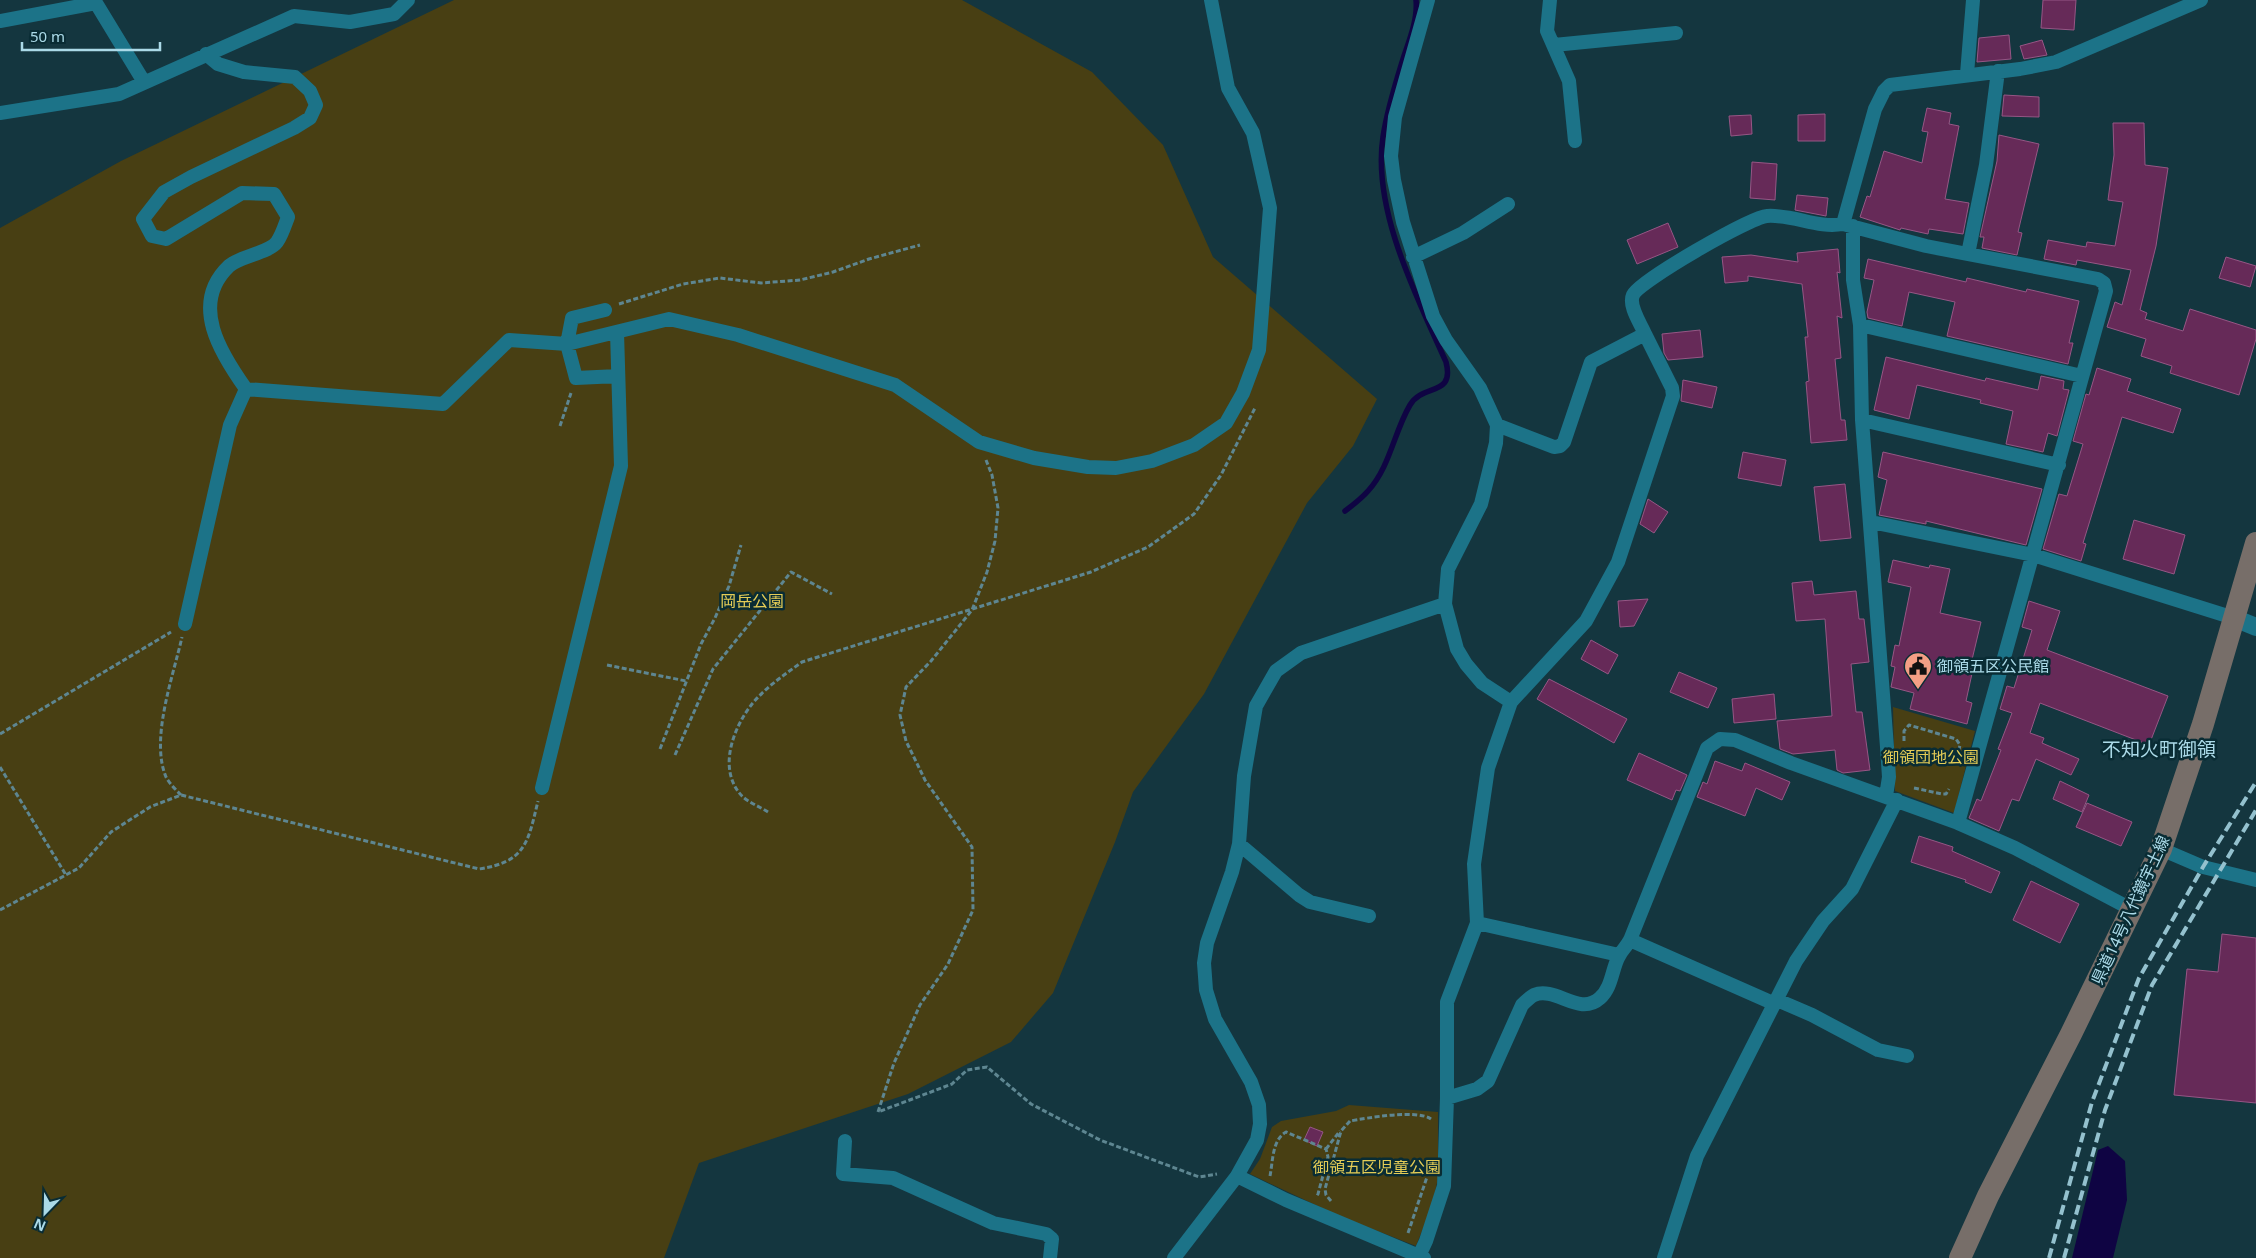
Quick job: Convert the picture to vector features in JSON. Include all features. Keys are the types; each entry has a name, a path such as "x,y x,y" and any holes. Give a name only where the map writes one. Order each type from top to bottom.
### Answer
{"main road":[{"name":"県道14号八代鏡宇土線","path":"1960,1258 1988,1196 2133,910 2161,849 2194,751 2256,543"}],"street":[{"path":"0,113 119,94 294,16 350,22 394,14 408,0"},
{"path":"246,389 443,404 509,340 567,344 669,319 738,335 895,385 979,442 1034,458 1088,467 1116,468 1152,461 1194,445 1226,423 1243,394 1259,350 1270,208 1253,133 1228,88 1210,0"},
{"path":"1428,0 1396,117 1391,156 1403,222 1433,316 1446,340 1480,388 1497,425 1496,443 1481,504 1448,569 1445,604 1457,649 1466,664 1482,683 1511,702"},
{"path":"1550,0 1547,31 1569,81 1575,141"},
{"path":"1968,74 1973,0"},
{"path":"1664,1258 1697,1156 1806,944 1823,921 1852,889 1892,798 1862,420 1860,325 1853,280 1848,225 1875,109 1884,91 1890,85 2056,62 2201,0"},
{"path":"0,21 57,5 96,3 144,82"},
{"path":"1554,45 1676,33"},
{"path":"206,54 218,64 244,72 295,77 310,91 316,105 310,118 294,128 190,177 164,192 143,219 152,236 166,239 242,193 274,194 288,218 276,243 230,265 212,290 210,322 227,362 246,389"},
{"path":"1968,254 1986,165 1998,71"},
{"path":"1413,257 1464,233 1508,204"},
{"path":"1237,1176 1266,1191 1422,1257 1444,1186 1447,1098 1447,1002 1477,923 1474,864 1488,768 1511,702 1586,621 1618,562 1672,406 1672,388 1632,304 1633,295 1639,288 1670,267 1739,226 1758,218 1768,216 1827,225 1848,225 1926,246 2098,279 2104,283 2106,290 2059,466 1958,823"},
{"path":"605,310 572,318 567,344 576,378 618,376"},
{"path":"1860,325 2082,376"},
{"path":"542,788 621,466 617,332"},
{"path":"1497,425 1554,448 1560,446 1564,442 1591,362 1645,334"},
{"path":"185,624 230,426 246,389"},
{"path":"1862,420 2059,466"},
{"path":"1870,522 2033,555 2234,618 2256,627"},
{"path":"1174,1258 1237,1176 1257,1140 1260,1124 1259,1105 1252,1082 1215,1020 1206,990 1204,963 1207,943 1230,879 1239,844 1244,776 1256,706 1276,671 1301,653 1445,604"},
{"path":"1447,1098 1477,1089 1488,1081 1522,1004 1532,996 1540,993 1577,1004 1592,1003 1601,998 1619,956 1630,940 1707,748 1720,739 1735,740 1791,763 1958,823 2015,848 2133,910"},
{"path":"1239,844 1310,902 1370,916"},
{"path":"2161,849 2204,867 2256,880"},
{"path":"1477,923 1619,956"},
{"path":"1630,940 1776,1002 1812,1015 1878,1050 1907,1056"},
{"path":"845,1141 843,1174 893,1178 993,1223 1046,1234 1052,1239 1050,1258"}],"path":[{"path":"605,310 683,284 720,278 761,283 800,280 834,272 869,259 920,245"},
{"path":"560,426 576,378"},
{"path":"768,812 742,796 732,779 728,758 735,734 751,705 774,682 802,662 1092,572 1148,547 1194,514 1221,475 1258,400"},
{"path":"979,442 992,475 998,508 995,541 987,572 972,610 931,661 906,687 900,716 906,741 925,780 972,847 973,910 948,964 920,1005 894,1063 878,1112 952,1084 967,1070 987,1067 1031,1104 1100,1140 1199,1177 1216,1174"},
{"path":"660,749 701,644 729,586 741,545"},
{"path":"675,755 713,669 792,572 832,594"},
{"path":"181,795 167,778 161,756 160,732 185,624"},
{"path":"0,734 185,624"},
{"path":"607,664 686,681"},
{"path":"1904,744 1904,731 1909,725 1956,739 1960,745 1957,762 1974,768"},
{"path":"0,767 66,875"},
{"path":"1908,787 1946,794 1952,781"},
{"path":"0,910 79,868 111,832 150,807 181,795 480,869 498,866 518,855 530,837 542,788"},
{"path":"1326,1150 1350,1121 1389,1115 1424,1116 1430,1118 1433,1125"},
{"path":"1339,1205 1331,1201 1326,1195 1325,1189 1341,1130"},
{"path":"1266,1191 1279,1136 1286,1132 1326,1150 1328,1157 1318,1194 1315,1199 1308,1198"},
{"path":"1408,1233 1429,1172"},
{"path":"1318,1194 1326,1195"},
{"path":"1400,1229 1426,1241"}],"green space":[{"name":"岡岳公園","path":"454,0 962,0 1092,72 1163,145 1213,257 1377,399 1353,446 1307,503 1204,694 1133,792 1115,842 1053,993 1011,1042 908,1094 699,1163 664,1258 0,1258 0,228 121,161"},
{"name":"御領団地公園","path":"1893,707 1975,731 1954,813 1895,791"},
{"name":"御領五区児童公園","path":"1349,1105 1438,1112 1438,1178 1432,1206 1416,1246 1339,1216 1250,1174 1260,1159 1272,1127 1281,1121 1336,1111"}],"shaded area":[{"path":"2108,1146 2125,1161 2127,1200 2113,1258 2072,1258 2098,1150"}],"building":[{"path":"2043,0 2076,0 2074,30 2041,28"},
{"path":"2009,35 2011,59 1977,62 1979,38"},
{"path":"2042,40 2047,55 2024,59 2020,46"},
{"path":"2004,95 2039,97 2039,117 2002,116"},
{"path":"1927,108 1951,113 1949,124 1959,126 1945,199 1969,203 1963,234 1929,229 1928,234 1901,228 1900,230 1860,217 1867,196 1870,197 1884,151 1922,163 1928,132 1922,131"},
{"path":"1825,114 1825,141 1798,141 1798,115"},
{"path":"1751,115 1752,134 1731,136 1729,116"},
{"path":"2113,123 2144,123 2145,165 2168,168 2156,246 2140,310 2147,313 2145,319 2183,331 2190,309 2256,330 2256,339 2239,395 2170,373 2172,366 2141,356 2146,339 2107,327 2115,302 2122,305 2131,270 2077,260 2076,265 2044,259 2048,240 2086,247 2087,242 2115,246 2123,202 2108,200 2114,155"},
{"path":"1999,135 2039,144 2018,232 2022,233 2017,255 1982,248 1984,237 1980,237 1997,161"},
{"path":"1752,162 1777,164 1775,200 1750,198"},
{"path":"1797,195 1828,198 1826,216 1795,210"},
{"path":"1668,223 1678,247 1637,264 1627,240"},
{"path":"1838,249 1840,273 1837,272 1842,318 1837,316 1841,358 1835,359 1841,420 1845,420 1847,440 1811,443 1806,382 1809,381 1805,337 1808,337 1802,284 1748,276 1748,281 1725,283 1722,257 1751,255 1798,262 1797,253"},
{"path":"2226,257 2256,266 2250,287 2219,278"},
{"path":"1868,259 1966,282 1967,278 2026,292 2027,289 2079,301 2069,343 2073,343 2068,364 1947,336 1955,302 1909,292 1902,326 1868,318 1867,312 1874,280 1864,278"},
{"path":"1700,330 1703,357 1668,360 1664,353 1662,334"},
{"path":"1886,357 1985,381 1986,378 2038,390 2041,376 2064,381 2063,389 2069,390 2057,436 2048,433 2043,452 2006,444 2013,411 1980,403 1981,400 1917,385 1909,419 1874,410"},
{"path":"2097,368 2131,379 2127,391 2181,409 2173,433 2122,417 2083,543 2086,544 2081,561 2043,549 2059,494 2067,496 2083,444 2073,441 2086,394 2089,395"},
{"path":"1683,380 1717,387 1712,408 1681,401"},
{"path":"1743,452 1786,460 1781,486 1738,478"},
{"path":"1883,452 2042,489 2026,545 1926,521 1926,524 1879,515 1887,480 1878,477"},
{"path":"1845,484 1851,538 1820,541 1814,487"},
{"path":"1648,499 1668,512 1654,533 1640,524"},
{"path":"2134,520 2185,535 2174,574 2123,559"},
{"path":"1893,560 1929,568 1930,565 1950,569 1940,613 1981,622 1970,668 1973,669 1966,701 1972,703 1967,724 1910,709 1914,693 1891,687 1895,667 1891,666 1895,645 1899,646 1911,587 1888,582"},
{"path":"1812,581 1814,595 1856,591 1859,619 1864,619 1869,662 1851,664 1856,712 1862,712 1870,770 1843,773 1837,770 1835,750 1793,754 1780,749 1777,721 1832,716 1825,619 1796,621 1792,583"},
{"path":"1648,599 1634,626 1620,627 1618,601"},
{"path":"2029,601 2060,611 2047,650 2168,696 2149,745 2040,703 2030,733 2044,738 2042,743 2079,759 2071,775 2036,759 2019,801 2012,799 1999,831 1969,818 1977,799 1981,801 2001,750 1998,749 2012,713 2000,709 2007,686 2014,688 2032,630 2022,627"},
{"path":"1591,640 1618,655 1608,674 1581,659"},
{"path":"1679,672 1717,688 1708,708 1670,692"},
{"path":"1549,679 1627,719 1614,743 1537,699"},
{"path":"1774,694 1776,719 1734,723 1732,699"},
{"path":"1639,753 1687,775 1680,791 1676,790 1672,800 1627,780"},
{"path":"1715,761 1742,771 1745,763 1790,782 1782,800 1756,788 1745,816 1697,797 1703,782 1707,784"},
{"path":"2060,781 2089,795 2082,812 2053,799"},
{"path":"2087,803 2132,822 2121,846 2076,827"},
{"path":"1919,836 1953,847 1952,851 2000,872 1991,893 1965,882 1966,880 1911,862"},
{"path":"2031,881 2079,904 2060,943 2013,920"},
{"path":"2222,934 2256,938 2256,1103 2174,1095 2187,969 2218,972"},
{"path":"1310,1127 1323,1132 1317,1146 1304,1140"}],"waterway":[{"path":"1345,511 1368,491 1382,471 1410,405 1422,394 1442,385 1448,373 1446,362 1410,281 1390,223 1381,165 1387,117 1416,15 1416,0"}],"railway":[{"path":"2049,1258 2092,1102 2139,978 2203,867 2256,782"},
{"path":"2064,1258 2105,1110 2152,985 2256,810"}],"place":[{"name":"御領五区公民館","path":"1918,690"}],"district":[{"name":"不知火町御領","path":"2159,749"}]}
